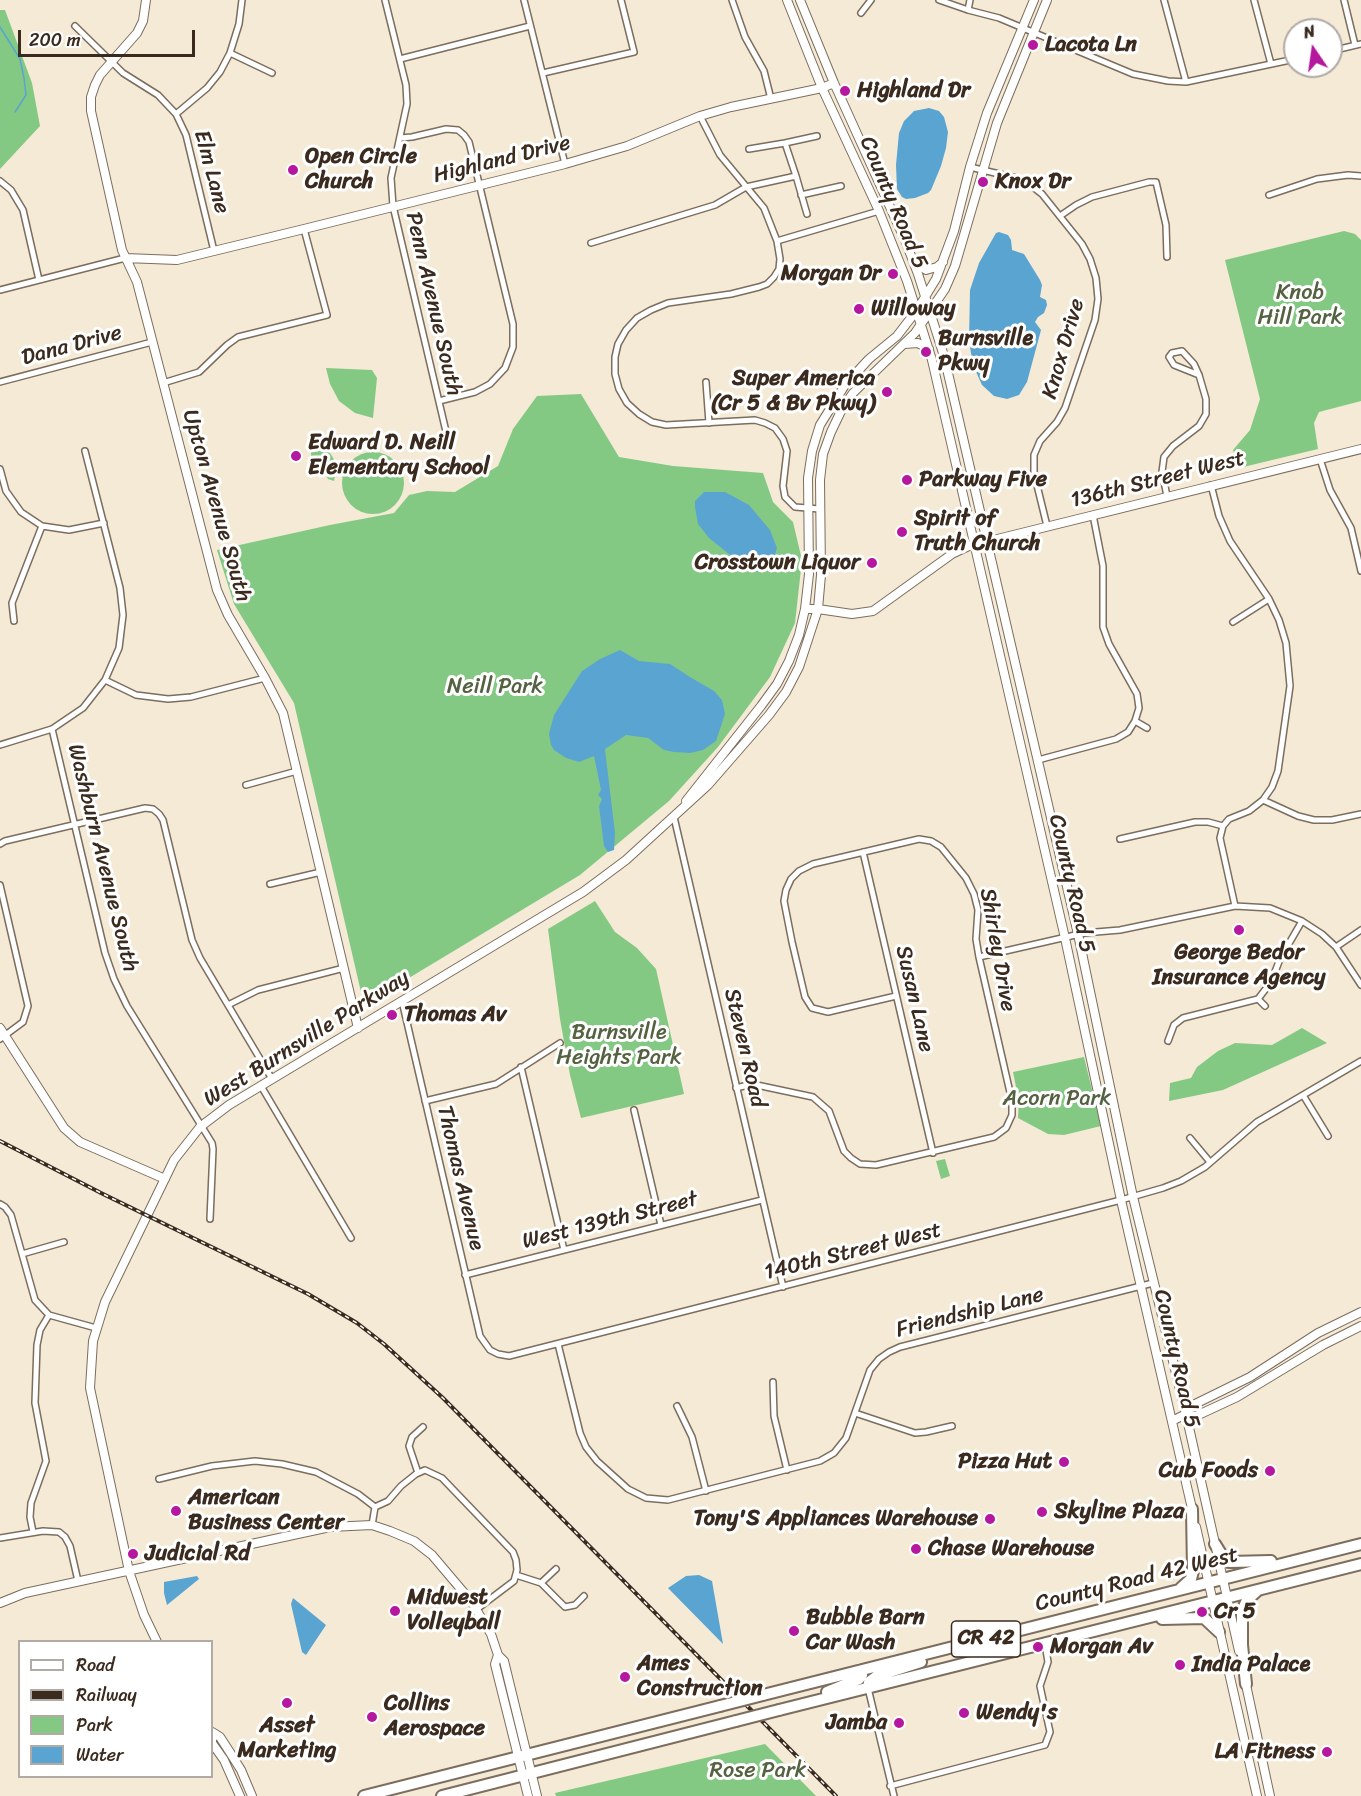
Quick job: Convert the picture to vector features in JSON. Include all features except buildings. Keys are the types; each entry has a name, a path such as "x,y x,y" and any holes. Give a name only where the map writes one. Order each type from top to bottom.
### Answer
{"highway":[{"path":"1181,1589 1191,1579 1193,1571 1192,1509"},
{"path":"1215,1544 1226,1561 1234,1563 1304,1558"},
{"name":"County Road 42 West","path":"364,1796 1361,1544"},
{"name":"County Road 42 West","path":"442,1796 1361,1564"},
{"path":"1246,1684 1242,1646 1242,1611 1249,1597 1262,1589"},
{"path":"1135,1621 1200,1617 1208,1620 1219,1632"},
{"path":"868,1688 868,1682 877,1676 986,1639"},
{"path":"779,1710 853,1683 859,1679 862,1670"}],"street":[{"name":"Upton Avenue South","path":"146,0 143,21 137,33 111,62 95,85 91,97 91,111 122,250 137,282 217,590 228,615 283,713 358,1028"},
{"path":"176,114 207,88 220,72 230,53 239,24 242,0"},
{"name":"Penn Avenue South","path":"385,0 406,86 407,104 391,178 393,206 448,440"},
{"path":"524,0 565,164"},
{"path":"543,73 633,52 621,0"},
{"path":"732,0 745,37 764,71 771,99"},
{"name":"County Road 5","path":"787,0 822,88 879,211 917,310 929,349 1065,938 1121,1200 1257,1796"},
{"name":"County Road 5","path":"800,0 913,261 944,356 1078,934 1133,1197 1186,1414 1270,1796"},
{"path":"861,13 871,0"},
{"path":"939,0 1023,27 1132,74 1168,81 1186,82 1283,62"},
{"path":"968,10 970,0"},
{"name":"West Burnsville Parkway","path":"674,817 777,684 795,644 805,609 809,574 807,510 812,451 820,425 843,386 865,363 897,336 917,310 945,261 987,113 1034,0"},
{"name":"West Burnsville Parkway","path":"157,1640 144,1614 129,1571 90,1388 93,1341 105,1302 165,1179 183,1147 200,1127 229,1105 583,892 626,860 708,785 769,715 786,692 799,667 818,609 821,575 820,480 824,454 831,432 853,393 922,324 945,289 955,266 997,123 1047,0"},
{"path":"1164,0 1186,82"},
{"path":"1254,0 1271,64"},
{"path":"1343,48 1358,45 1344,0"},
{"name":"Elm Lane","path":"75,26 123,73 158,95 176,114 186,135 214,251"},
{"path":"400,60 530,26"},
{"path":"230,53 272,73"},
{"name":"Highland Drive","path":"0,290 125,258 177,260 304,229 565,164 627,146 700,116 731,107 822,88 834,83"},
{"path":"700,116 720,155 764,208 777,241 779,269 767,284 731,294 668,303 637,318 626,330 618,344 615,374 619,389 627,403 652,422 666,425 755,420 775,428 787,450 783,486 785,496 795,507 807,510 820,509"},
{"path":"400,138 446,129 458,130 465,135 469,142 480,185 513,324 513,347 505,368 490,384 474,392 439,401"},
{"path":"749,149 817,136"},
{"path":"785,143 807,214"},
{"name":"Knox Drive","path":"970,167 1016,178 1042,194 1082,244 1090,258 1096,278 1098,299 1095,320 1065,408 1057,422 1040,441 1034,455 1034,473 1047,526"},
{"path":"1269,195 1317,179 1348,175 1361,176"},
{"path":"591,243 715,205 746,187 796,176"},
{"path":"0,181 11,190 23,210 39,280"},
{"path":"1060,216 1092,197 1156,182 1166,225 1167,257"},
{"path":"801,195 841,186"},
{"path":"777,241 879,211"},
{"path":"163,383 199,372 238,337 327,315 304,229"},
{"path":"913,261 926,270 937,267 945,261"},
{"name":"Dana Drive","path":"0,382 153,342"},
{"path":"904,344 918,343 929,349"},
{"path":"1167,496 1162,472 1164,457 1173,446 1199,426 1206,414 1206,399 1199,375 1194,364 1182,351 1172,353 1169,357 1174,365 1199,375"},
{"path":"706,382 709,423"},
{"path":"843,386 853,393"},
{"name":"136th Street West","path":"805,609 852,614 873,611 952,554 975,544 1361,449"},
{"path":"0,745 52,729 83,708 105,680 119,648 123,615 120,588 85,451"},
{"path":"1320,459 1330,490 1351,528 1361,571"},
{"path":"0,469 6,491 21,512 42,526 69,530 104,523"},
{"path":"1211,485 1219,516 1230,541 1269,599 1279,620 1286,643 1290,686 1278,771 1272,787 1263,800 1249,811 1229,819 1222,826 1222,845 1235,906"},
{"path":"1038,760 1116,739 1128,732 1139,708 1137,694 1109,644 1103,627 1103,566 1093,514"},
{"path":"14,621 12,603 42,526"},
{"path":"1233,622 1269,599"},
{"path":"105,680 136,695 168,699 191,697 265,678"},
{"path":"1135,721 1147,728"},
{"name":"Washburn Avenue South","path":"52,729 105,953 114,979 127,1006 210,1140 213,1149 210,1219"},
{"path":"246,785 297,771"},
{"path":"1263,800 1298,816 1314,820 1332,820 1361,814"},
{"path":"0,844 145,808 153,809 159,814 163,820 192,940 200,958 272,1079"},
{"name":"Steven Road","path":"674,817 735,1088 783,1287"},
{"path":"1120,839 1195,822 1208,822 1222,826"},
{"name":"Shirley Drive","path":"735,1088 752,1084 813,1097 829,1111 844,1151 860,1164 876,1165 933,1153 994,1137 1006,1128 1012,1115 1012,1101 979,957 976,939 978,910 974,894 966,878 941,847 931,841 919,839 813,864 799,871 791,879 786,890 784,901 805,997 812,1008 828,1012 896,996"},
{"name":"Susan Lane","path":"862,852 933,1153"},
{"path":"270,884 321,872"},
{"path":"0,885 28,1006 23,1023 2,1034 64,1128 80,1142 165,1179"},
{"path":"979,957 1078,934 1120,930 1235,906 1270,908 1302,921 1322,934 1336,947 1361,985"},
{"path":"1168,1041 1174,1025 1183,1018 1258,999 1271,982 1280,959 1302,921"},
{"path":"1336,947 1361,930"},
{"path":"228,1005 258,990 344,968"},
{"path":"1258,999 1265,1006"},
{"name":"Thomas Avenue","path":"402,1001 480,1335 490,1350 498,1354"},
{"path":"425,1101 496,1084 560,1043"},
{"name":"140th Street West","path":"498,1354 509,1356 558,1344 1133,1197 1181,1181 1210,1162 1257,1122 1361,1061"},
{"path":"521,1067 564,1250"},
{"path":"261,1086 351,1238"},
{"path":"1304,1095 1328,1136"},
{"path":"634,1110 661,1225"},
{"path":"1190,1138 1210,1162"},
{"name":"West 139th Street","path":"465,1275 762,1200"},
{"path":"0,1204 10,1215 35,1300 50,1315 96,1328"},
{"path":"22,1254 64,1242"},
{"name":"Friendship Lane","path":"558,1344 580,1433 586,1447 597,1461 628,1489 646,1498 668,1500 820,1461 834,1453 846,1438 870,1370 879,1359 900,1347 1153,1283"},
{"path":"1172,1421 1186,1414 1191,1406 1250,1377 1318,1333 1361,1312"},
{"path":"33,1532 30,1517 31,1503 46,1461 35,1403 37,1345 40,1330 50,1315"},
{"path":"1186,1414 1196,1416 1237,1397 1316,1349 1361,1326"},
{"path":"773,1382 774,1416 788,1470"},
{"path":"677,1406 692,1437 706,1491"},
{"path":"855,1413 915,1432 952,1426"},
{"path":"418,1473 409,1446 412,1437 423,1427"},
{"path":"159,1479 212,1466 255,1461 282,1464 316,1472 332,1479 358,1494 375,1508"},
{"path":"375,1508 388,1502 401,1486 418,1473 425,1470 442,1478 513,1552 517,1570 514,1581 477,1609"},
{"path":"372,1525 375,1508"},
{"path":"0,1603 25,1593 330,1527 372,1525 404,1536 423,1548 458,1584 477,1609 491,1634 498,1655 504,1661 528,1774 537,1796"},
{"path":"0,1538 33,1532 59,1532 70,1546 78,1581"},
{"path":"541,1583 556,1569"},
{"path":"516,1575 541,1583 565,1607 575,1605 584,1596"},
{"path":"890,1786 1045,1745 1050,1732 1040,1686 1048,1662 1045,1644"},
{"path":"868,1688 894,1796"},
{"path":"213,1734 220,1737 241,1770 252,1796"},
{"path":"213,1744 224,1760 240,1796"},
{"path":"528,1774 528,1796"}],"green space":[{"path":"0,10 5,10 32,83 40,126 0,169"},
{"name":"Knob Hill Park","path":"1344,231 1355,234 1361,240 1361,401 1319,412 1314,423 1318,449 1239,468 1233,450 1250,430 1260,399 1225,260"},
{"path":"326,368 372,370 377,378 373,418 355,413 339,401 330,384"},
{"name":"Neill Park","path":"581,394 619,457 673,466 763,473 773,502 793,522 802,560 795,623 770,677 718,747 669,801 580,875 364,1005 294,703 234,604 217,550 394,513 409,495 427,491 455,492 498,466 513,429 537,396"},
{"path":"319,444 330,453 337,464 334,481 328,479 320,465 311,463 311,451"},
{"path":"373,452 395,461 404,483 395,505 373,514 351,505 342,483 351,461"},
{"name":"Burnsville Heights Park","path":"595,901 615,932 637,948 656,969 684,1094 581,1118 570,1075 560,1019 548,929"},
{"path":"1302,1028 1327,1043 1223,1090 1169,1101 1170,1083 1191,1078 1197,1067 1218,1051 1235,1043 1272,1045"},
{"name":"Acorn Park","path":"1084,1057 1101,1126 1064,1135 1048,1134 1018,1118 1019,1102 1013,1072"},
{"path":"945,1159 950,1176 941,1179 936,1161"},
{"name":"Rose Park","path":"765,1744 816,1796 556,1796 555,1793"}],"water":[{"path":"929,108 939,111 944,117 948,132 946,148 931,190 915,198 906,199 897,189 896,165 899,133 904,121 914,111"},
{"path":"996,233 1008,235 1012,250 1024,254 1040,280 1042,285 1040,297 1046,300 1047,305 1044,313 1035,322 1041,330 1027,382 1019,395 1007,399 994,396 982,385 973,365 969,341 970,290 979,263"},
{"path":"704,492 725,492 749,505 770,530 777,548 772,565 758,572 750,571 709,538 698,524 695,507 695,501"},
{"path":"620,650 639,661 670,664 714,691 722,700 725,714 716,741 703,750 690,753 674,752 664,750 648,738 626,735 605,749 615,833 614,850 608,852 604,846 599,806 602,799 598,795 601,790 594,756 579,762 566,758 554,750 549,734 554,715 582,671"},
{"path":"699,1575 712,1581 723,1644 668,1588 686,1576"},
{"path":"197,1576 199,1579 167,1605 164,1582"},
{"path":"293,1598 326,1625 306,1655 302,1652 291,1604"}],"waterway":[{"path":"0,27 20,59 24,78 26,95 15,112"}],"railway":[{"path":"0,1141 308,1294 357,1323 384,1344 443,1398 836,1796"}],"place":[{"name":"Lacota Ln","path":"1033,45"},
{"name":"Highland Dr","path":"845,91"},
{"name":"Open Circle Church","path":"293,170"},
{"name":"Knox Dr","path":"983,182"},
{"name":"Morgan Dr","path":"893,274"},
{"name":"Willoway","path":"859,309"},
{"name":"Burnsville Pkwy","path":"926,352"},
{"name":"Super America (Cr 5 & Bv Pkwy)","path":"887,392"},
{"name":"Edward D. Neill Elementary School","path":"296,456"},
{"name":"Parkway Five","path":"907,480"},
{"name":"Spirit of Truth Church","path":"902,532"},
{"name":"Crosstown Liquor","path":"872,563"},
{"name":"George Bedor Insurance Agency","path":"1239,930"},
{"name":"Thomas Av","path":"392,1015"},
{"name":"Pizza Hut","path":"1064,1462"},
{"name":"Cub Foods","path":"1270,1471"},
{"name":"American Business Center","path":"176,1511"},
{"name":"Skyline Plaza","path":"1042,1512"},
{"name":"Tony'S Appliances Warehouse","path":"990,1519"},
{"name":"Chase Warehouse","path":"916,1549"},
{"name":"Judicial Rd","path":"133,1554"},
{"name":"Midwest Volleyball","path":"395,1611"},
{"name":"Cr 5","path":"1202,1612"},
{"name":"Bubble Barn Car Wash","path":"794,1631"},
{"name":"Morgan Av","path":"1038,1647"},
{"name":"India Palace","path":"1180,1665"},
{"name":"Ames Construction","path":"625,1677"},
{"name":"Asset Marketing","path":"287,1703"},
{"name":"Wendy's","path":"964,1713"},
{"name":"Collins Aerospace","path":"372,1717"},
{"name":"Jamba","path":"899,1723"},
{"name":"LA Fitness","path":"1327,1752"}]}
